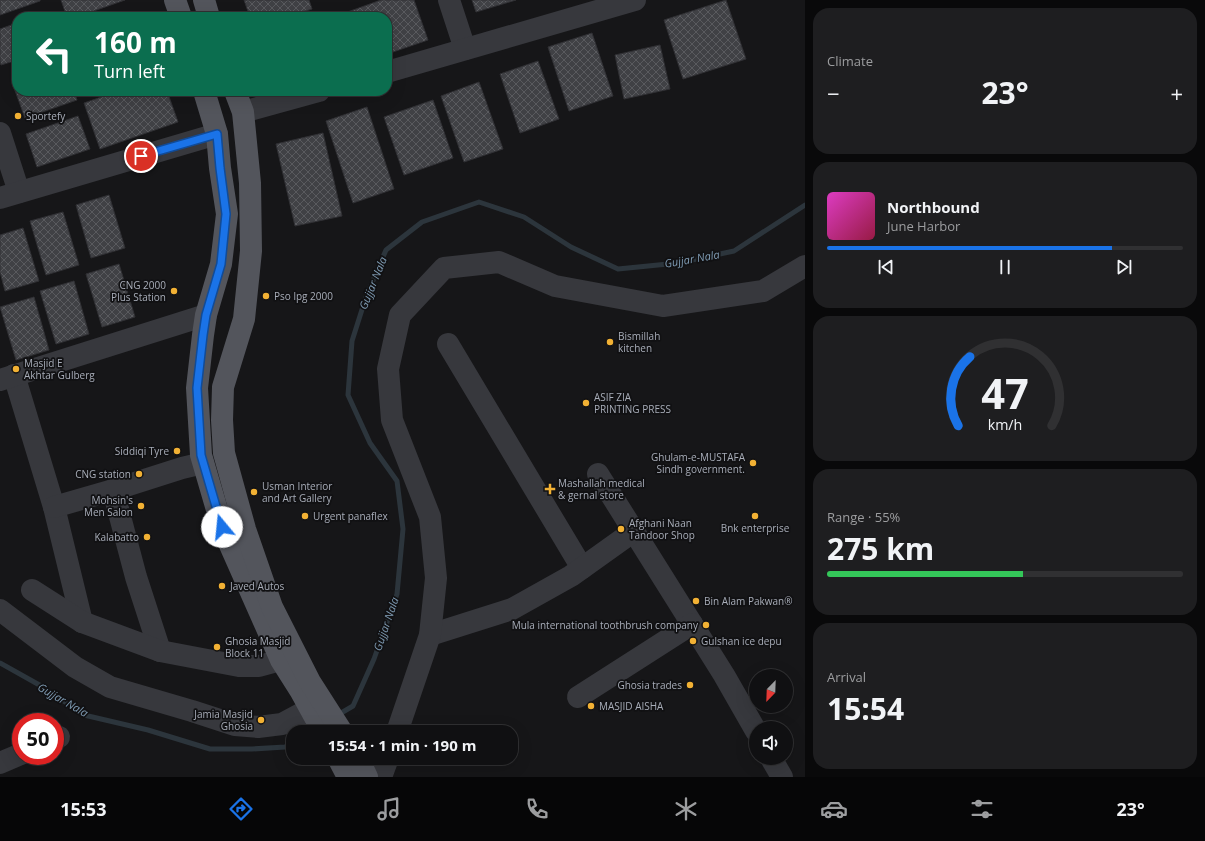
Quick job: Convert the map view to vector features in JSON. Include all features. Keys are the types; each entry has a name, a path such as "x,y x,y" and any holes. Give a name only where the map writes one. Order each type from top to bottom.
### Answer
{"main road":[{"path":"175,0 179,12"},
{"path":"204,0 208,12"},
{"path":"206,96 217,134 226,214 221,264 206,315 197,388 201,455 222,527 281,660 305,686 336,725"},
{"path":"237,96 243,112 250,183 251,251 244,319 223,387 222,420 224,454 244,529 272,607 305,686 310,709 319,725"}],"street":[{"path":"449,0 465,49"},
{"path":"392,71 635,0"},
{"path":"243,112 301,96"},
{"path":"0,133 9,195 217,134"},
{"path":"399,725 430,635 436,578 430,517 392,420 388,369 400,315 444,268 499,262 555,286 663,306 764,291 805,266"},
{"path":"82,622 54,507 7,378 206,315"},
{"path":"448,344 582,568"},
{"path":"54,507 203,463"},
{"path":"598,474 724,675 750,721"},
{"path":"113,490 136,577 160,651"},
{"path":"430,635 512,609 571,576 634,531"},
{"path":"32,590 82,622 160,651 239,666 259,666 281,660"},
{"path":"0,610 75,667 110,687 235,725 258,727 282,724 310,709"},
{"path":"578,697 692,624"},
{"path":"0,762 12,757"},
{"path":"381,777 385,765"},
{"path":"775,765 782,777"}],"building":[{"path":"0,0 40,0 40,1 0,15"},
{"path":"61,0 125,0 91,12 65,12"},
{"path":"244,0 309,0 312,9 303,12 248,12"},
{"path":"381,0 414,0 428,40 392,52 392,12 348,12"},
{"path":"472,0 516,0 476,12"},
{"path":"726,0 746,59 683,79 664,20"},
{"path":"12,25 12,62 1,65 0,61 0,29"},
{"path":"592,33 613,96 569,111 548,47"},
{"path":"660,45 670,89 624,99 615,55"},
{"path":"538,61 559,119 520,133 500,74"},
{"path":"479,82 503,149 464,162 441,96"},
{"path":"17,96 76,96 77,100 25,118"},
{"path":"104,96 169,96 178,122 100,149 84,103"},
{"path":"433,100 453,158 404,175 384,117"},
{"path":"367,107 394,189 353,203 326,121"},
{"path":"78,116 90,149 37,167 26,134"},
{"path":"323,133 342,216 295,226 276,144"},
{"path":"109,195 125,248 91,258 76,205"},
{"path":"63,212 79,265 46,275 30,221"},
{"path":"23,228 39,281 5,291 0,272 0,235"},
{"path":"119,264 135,317 102,327 86,274"},
{"path":"74,281 89,334 56,344 40,291"},
{"path":"34,297 49,350 16,360 0,307"}],"waterway":[{"name":"Gujjar Nala","path":"336,716 353,706 374,659 397,594 403,529 397,481 370,443 348,395 352,341 366,297 386,250 422,222 479,202 524,217 571,247 618,269 678,263 734,251 805,205"},
{"name":"Gujjar Nala","path":"0,663 43,687 84,715 148,730 210,749 252,749 286,746"}],"place":[{"name":"Sportefy","path":"18,116"},
{"name":"CNG 2000 Plus Station","path":"174,291"},
{"name":"Pso lpg 2000","path":"266,296"},
{"name":"Bismillah kitchen","path":"610,342"},
{"name":"Masjid E Akhtar Gulberg","path":"16,369"},
{"name":"ASIF ZIA PRINTING PRESS","path":"586,403"},
{"name":"Siddiqi Tyre","path":"177,451"},
{"name":"Ghulam-e-MUSTAFA Sindh government.","path":"753,463"},
{"name":"CNG station","path":"139,474"},
{"name":"Mashallah medical & gernal store","path":"550,489"},
{"name":"Usman Interior and Art Gallery","path":"254,492"},
{"name":"Mohsin's Men Salon","path":"141,506"},
{"name":"Urgent panaflex","path":"305,516"},
{"name":"Bnk enterprise","path":"755,516"},
{"name":"Afghani Naan Tandoor Shop","path":"621,529"},
{"name":"Kalabatto","path":"147,537"},
{"name":"Javed Autos","path":"222,586"},
{"name":"Bin Alam Pakwan®","path":"696,601"},
{"name":"Mula international toothbrush company","path":"706,625"},
{"name":"Gulshan ice depu","path":"693,641"},
{"name":"Ghosia Masjid Block 11","path":"217,647"},
{"name":"Ghosia trades","path":"690,685"},
{"name":"MASJID AISHA","path":"591,706"},
{"name":"Jamia Masjid Ghosia","path":"261,720"}],"route":[{"path":"141,156 217,134 226,214 221,264 206,315 197,388 201,455 222,527"}]}
